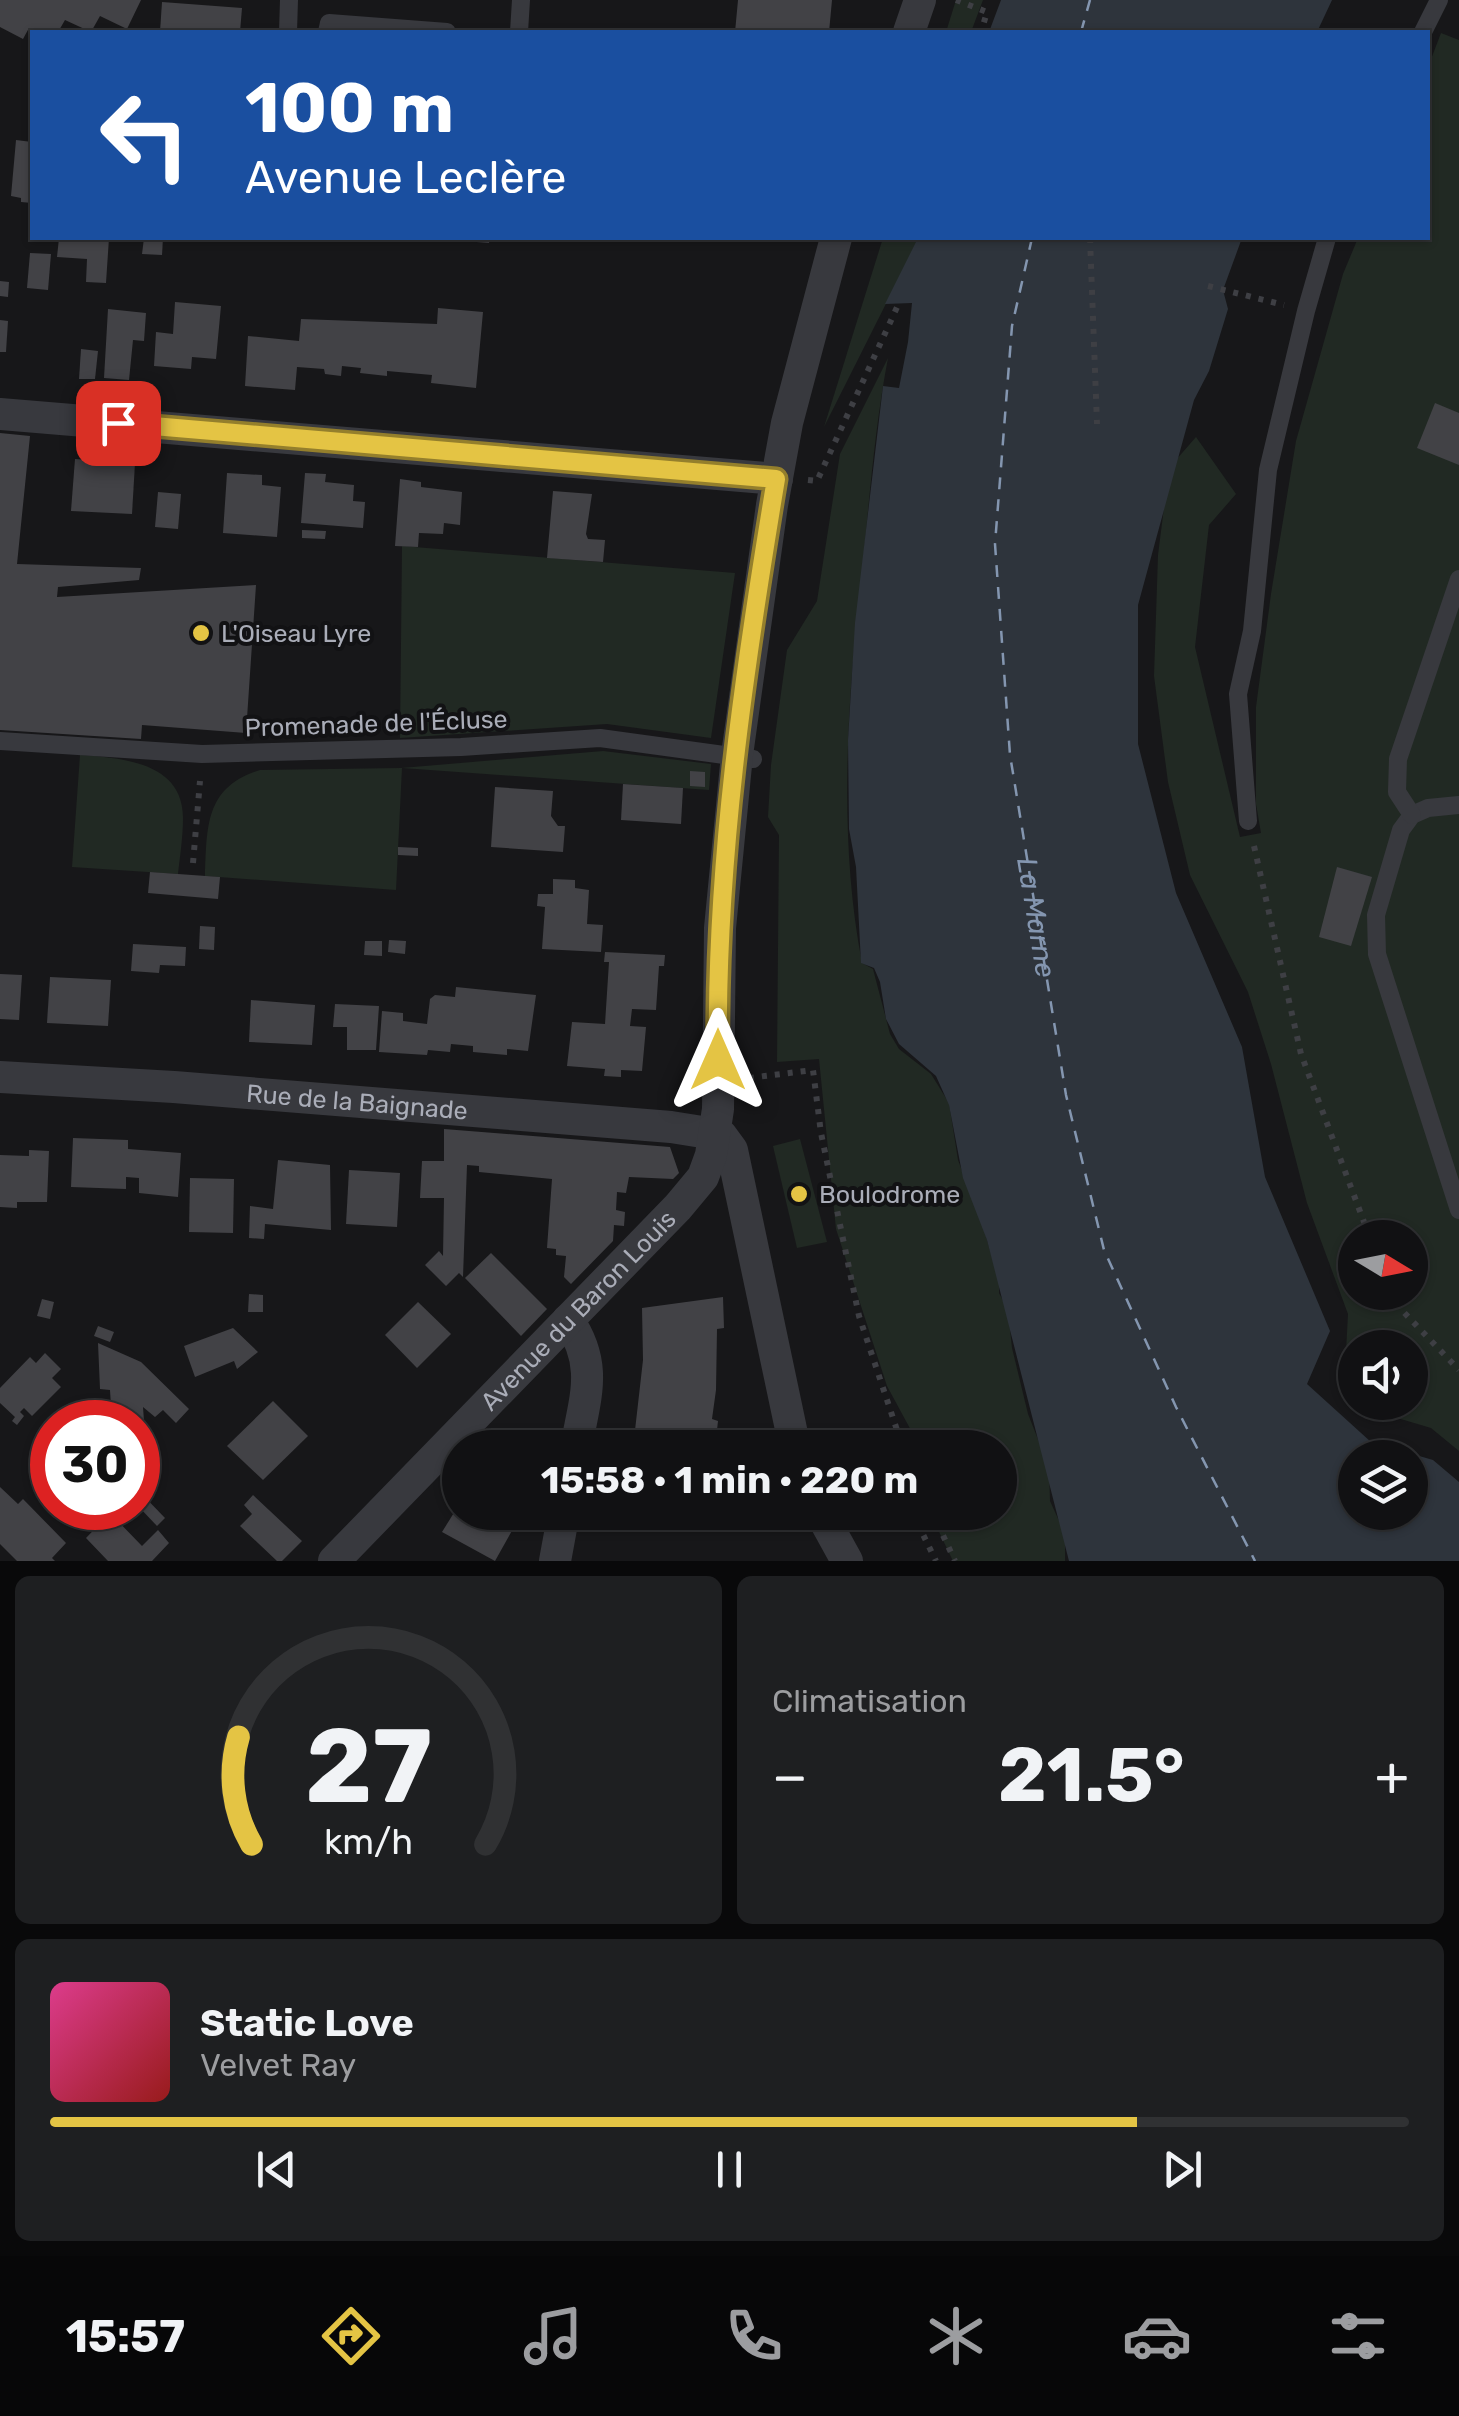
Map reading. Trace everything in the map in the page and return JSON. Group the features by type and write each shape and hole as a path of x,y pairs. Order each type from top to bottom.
{"street":[{"path":"910,30 920,0"},
{"name":"Avenue du Baron Louis","path":"334,1561 689,1196 707,1168 718,1108 720,928 745,757 776,479 835,240"},
{"path":"0,414 776,479"},
{"name":"Rue de la Baignade","path":"0,1077 213,1090 714,1132"},
{"path":"714,1132 732,1150 791,1430"},
{"path":"689,1196 708,1193 725,1197 746,1216"},
{"path":"568,1320 584,1344 588,1372 579,1430"},
{"path":"555,1561 561,1530"},
{"path":"830,1530 846,1561"}],"lane":[{"path":"288,30 290,0"},
{"path":"519,30 521,0"},
{"path":"1424,30 1439,0"},
{"path":"328,28 388,30"},
{"path":"1248,821 1238,694 1252,631 1268,470 1326,240"},
{"path":"1412,814 1396,792 1398,759 1459,580"},
{"name":"Promenade de l'Écluse","path":"0,741 202,754 462,747 600,738 745,757"},
{"path":"1459,806 1428,808 1412,814 1401,830 1376,915 1378,954 1459,1210"}],"path":[{"path":"956,0 988,12 982,30"},
{"path":"1090,240 1097,424"},
{"path":"1208,286 1264,300"},
{"path":"776,479 817,480 899,303"},
{"path":"193,863 202,754"},
{"path":"1248,821 1301,1054 1363,1220"},
{"path":"775,1074 813,1070 821,1134 859,1316 897,1430"},
{"path":"1402,1310 1459,1370"},
{"path":"921,1530 936,1561"},
{"path":"940,1530 955,1561"}],"shaded area":[{"path":"956,0 983,0 972,30 947,30"},
{"path":"1441,33 1459,40 1459,1451 1431,1428 1404,1420 1428,1420 1428,1330 1347,1330 1347,1310 1428,1310 1428,1220 1338,1220 1338,1287 1307,1203 1248,992 1190,875 1168,782 1154,676 1158,555 1169,468 1196,437 1236,494 1209,525 1195,647 1240,837 1261,833 1256,804 1256,707 1296,441 1343,274 1357,240 1430,240 1430,62"},
{"path":"882,240 918,240 824,427"},
{"path":"888,358 873,460 850,712 847,813 854,914 862,963 873,969 890,1034 899,1049 931,1074 949,1103 958,1160 984,1229 999,1293 1008,1310 1012,1348 1028,1414 1049,1467 1050,1501 1065,1534 1065,1561 953,1561 938,1530 1017,1530 1017,1430 911,1430 887,1386 836,1229 819,1059 777,1062 779,835 768,817 771,765 787,650 817,601 840,454"},
{"path":"402,546 735,573 711,738 607,724 400,738"},
{"path":"603,751 711,764 709,790 402,768 396,890 205,876 209,825 219,798 242,777 260,770 401,768"},
{"path":"80,755 131,761 161,774 173,785 183,818 178,874 72,867"},
{"name":"Boulodrome","path":"800,1139 827,1242 797,1248 773,1146"}],"water":[{"path":"1001,0 1332,0 1318,30 990,30"},
{"name":"La Marne","path":"917,240 1241,240 1223,290 1228,309 1209,371 1194,400 1138,605 1138,744 1176,893 1242,1047 1265,1177 1330,1331 1307,1384 1338,1412 1338,1420 1347,1420 1369,1440 1338,1440 1338,1530 1428,1530 1428,1459 1459,1482 1459,1561 1069,1561 987,1240 963,1178 949,1105 936,1076 899,1044 886,1019 874,968 861,963 856,867 849,829 848,740 855,623 883,386 899,388 912,303 885,304"}],"building":[{"path":"0,0 141,0 127,29 100,16 92,30 65,20 59,30 29,28 23,39 0,27"},
{"path":"738,0 832,0 829,30 735,30"},
{"path":"162,2 242,8 240,30 160,30"},
{"path":"16,140 30,142 30,203 11,196"},
{"path":"59,240 109,240 106,283 86,282 87,259 57,257"},
{"path":"144,240 163,240 162,255 142,254"},
{"path":"30,253 51,254 48,290 27,288"},
{"path":"0,281 9,282 8,297 0,296"},
{"path":"175,302 221,306 216,359 192,357 191,369 154,366 156,332 173,334"},
{"path":"438,308 483,312 476,388 431,383 432,375 387,371 387,376 342,366 341,376 325,374 324,369 297,367 295,390 245,386 248,336 299,341 301,319 437,324"},
{"path":"108,309 146,313 144,341 133,340 129,380 104,378"},
{"path":"0,320 8,321 6,352 0,352"},
{"path":"81,349 98,351 95,379 79,379"},
{"path":"1435,403 1459,413 1459,465 1417,448"},
{"path":"0,433 30,436 17,564 141,568 139,580 58,587 57,597 256,585 246,733 142,725 141,739 0,730"},
{"path":"75,459 135,463 132,514 71,511"},
{"path":"227,473 262,475 262,485 281,487 277,537 223,533"},
{"path":"305,473 326,474 325,482 354,485 353,501 365,502 363,528 301,523"},
{"path":"400,479 421,482 421,487 462,492 460,525 444,523 443,534 419,533 418,547 395,546"},
{"path":"553,491 592,494 586,534 588,539 605,540 603,562 547,558"},
{"path":"158,492 181,494 178,529 155,527"},
{"path":"302,530 326,531 325,539 302,538"},
{"path":"690,771 705,772 705,787 690,786"},
{"path":"623,784 683,788 681,824 621,820"},
{"path":"495,787 553,791 551,816 558,826 565,826 563,852 491,847"},
{"path":"398,847 418,848 418,856 398,855"},
{"path":"1337,867 1372,877 1351,946 1319,937"},
{"path":"150,872 220,877 218,899 148,893"},
{"path":"553,879 575,880 575,888 589,890 587,924 603,925 601,952 542,949 545,907 537,906 538,894 553,894"},
{"path":"200,926 215,927 214,950 199,949"},
{"path":"389,940 406,941 405,954 388,952"},
{"path":"365,941 382,941 382,956 364,955"},
{"path":"133,944 186,947 185,966 160,965 159,973 131,971"},
{"path":"605,952 665,955 664,966 659,966 656,1010 632,1009 630,1026 646,1027 642,1071 621,1070 621,1077 604,1076 605,1069 567,1066 572,1022 605,1024 609,962 604,962"},
{"path":"0,974 22,975 19,1020 0,1019"},
{"path":"50,977 111,980 108,1026 47,1023"},
{"path":"456,987 536,995 528,1051 507,1049 507,1055 473,1052 473,1046 451,1044 450,1052 428,1050 427,1055 379,1052 382,1011 403,1013 403,1021 427,1024 430,999 435,995 455,997"},
{"path":"251,1000 315,1005 312,1045 249,1042"},
{"path":"335,1004 379,1006 376,1050 347,1050 347,1027 333,1027"},
{"path":"444,1129 670,1147 679,1173 673,1179 629,1177 626,1193 617,1192 616,1210 625,1212 624,1226 614,1225 613,1241 571,1284 564,1277 566,1256 547,1248 552,1179 479,1172 479,1166 467,1165 463,1277 459,1273 446,1286 425,1265 439,1251 443,1256 444,1198 420,1198 422,1161 444,1161"},
{"path":"73,1138 128,1140 128,1149 181,1153 178,1197 139,1193 139,1178 126,1177 126,1189 71,1187"},
{"path":"29,1150 49,1151 47,1202 17,1202 17,1208 0,1207 0,1155 29,1156"},
{"path":"278,1160 330,1165 331,1230 265,1224 264,1239 249,1238 250,1206 273,1209"},
{"path":"349,1170 400,1173 397,1227 346,1224"},
{"path":"190,1178 234,1179 233,1233 189,1232"},
{"path":"491,1253 547,1309 521,1336 465,1278"},
{"path":"249,1294 263,1295 263,1312 248,1312"},
{"path":"723,1297 724,1328 717,1329 712,1419 718,1421 717,1430 635,1430 643,1360 642,1308"},
{"path":"42,1299 54,1302 50,1319 37,1316"},
{"path":"418,1302 451,1334 417,1368 385,1335"},
{"path":"98,1326 114,1332 110,1342 94,1336"},
{"path":"233,1328 258,1352 237,1369 234,1361 195,1377 184,1346"},
{"path":"98,1343 141,1362 189,1409 176,1423 163,1410 160,1413 160,1400 111,1400 110,1390 100,1389"},
{"path":"45,1353 61,1369 52,1378 61,1387 48,1400 30,1400 30,1414 24,1408 20,1412 24,1416 17,1425 12,1421 15,1417 0,1403 0,1388 30,1357 36,1363"},
{"path":"273,1401 308,1436 263,1480 227,1446"},
{"path":"0,1487 18,1504 23,1499 30,1506 30,1530 53,1530 66,1543 52,1558 55,1561 17,1561 0,1544"},
{"path":"253,1495 302,1541 282,1561 277,1561 240,1526 252,1514 244,1505"},
{"path":"94,1530 126,1530 142,1546 158,1530 169,1543 152,1561 108,1561 86,1538"},
{"path":"443,1530 512,1530 495,1561"}],"ferry route":[{"path":"1082,30 1090,0"},
{"path":"1032,240 1012,326 995,544 1010,755 1066,1095 1104,1250 1176,1407 1255,1561"}],"place":[{"name":"L'Oiseau Lyre","path":"201,633"},
{"name":"Boulodrome","path":"799,1194"}],"route":[{"path":"118,423 776,479 726,856 720,928 718,1060"}]}
